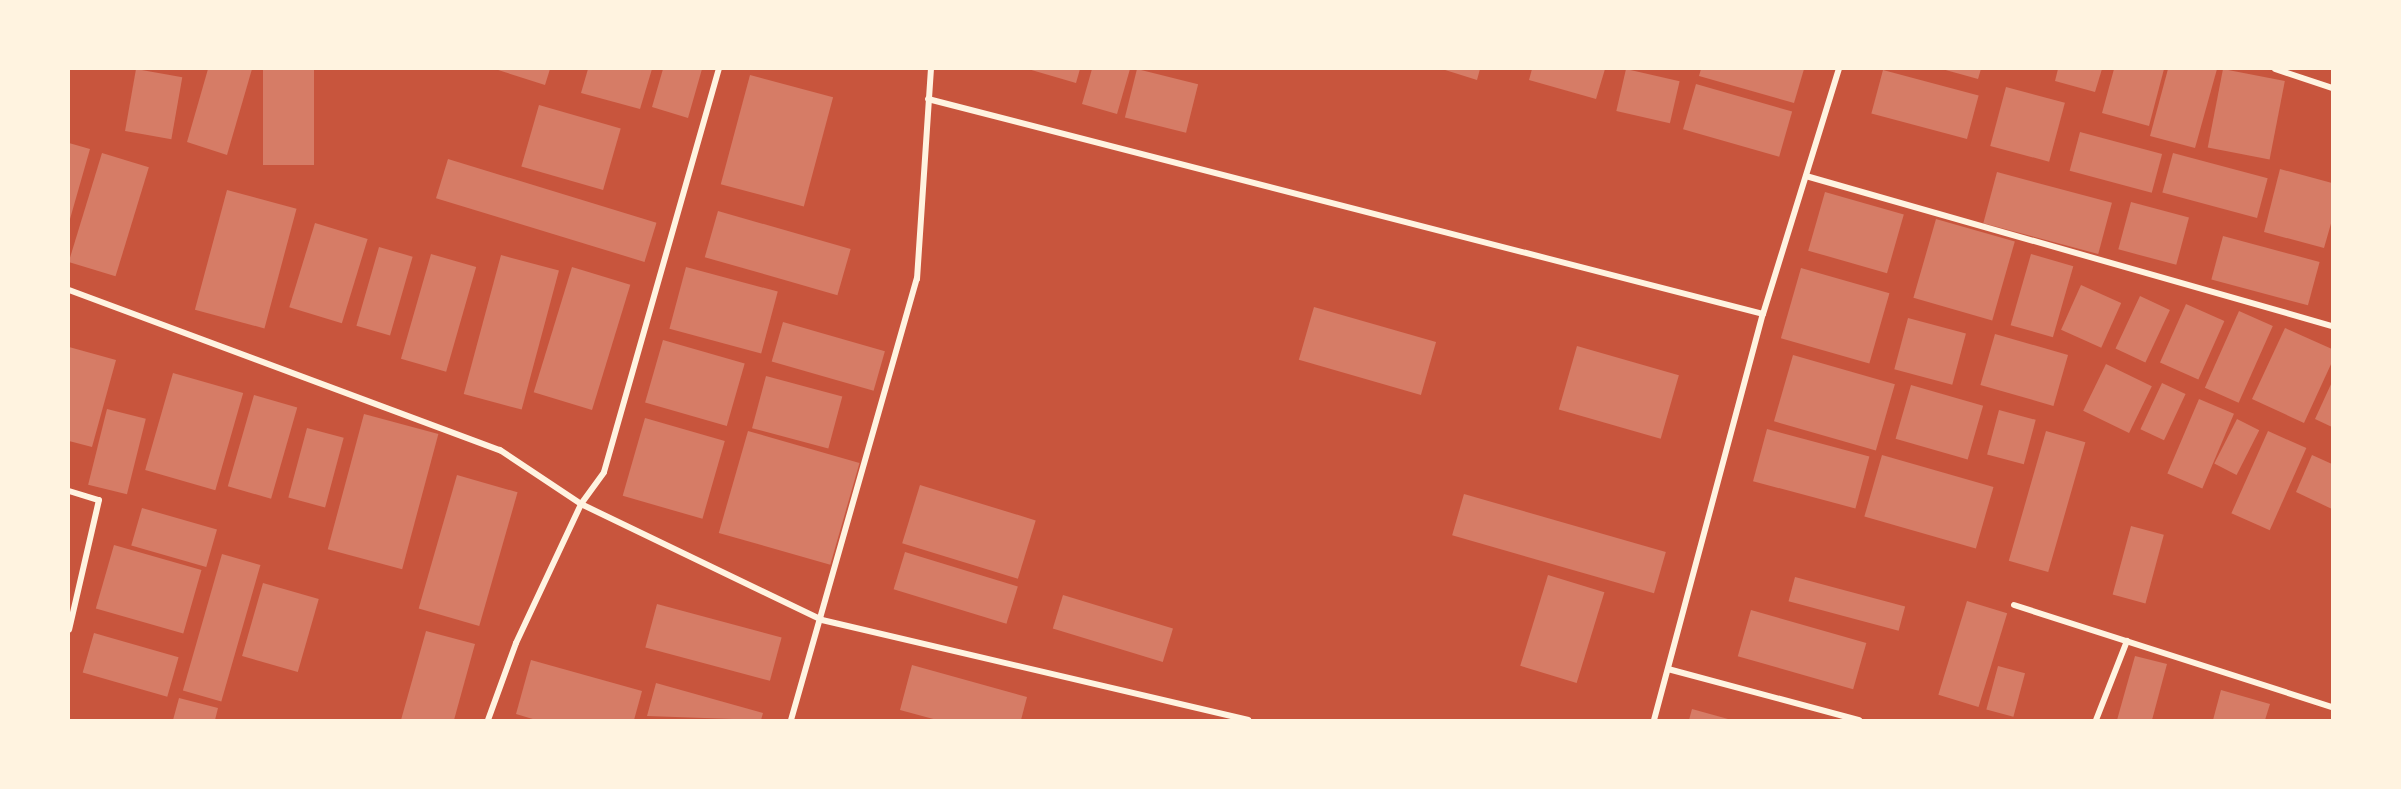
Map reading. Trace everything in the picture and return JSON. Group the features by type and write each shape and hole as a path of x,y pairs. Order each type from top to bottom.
{"street":[{"path":"488,720 516,643 581,504 604,472 719,69"},
{"path":"791,720 822,620 917,279 931,69"},
{"path":"1654,720 1763,314 1839,69"},
{"path":"2275,69 2332,88"},
{"path":"928,99 1763,314"},
{"path":"1806,176 2332,326"},
{"path":"69,290 500,450 581,504 822,620 1248,720"},
{"path":"69,491 99,500 69,630"},
{"path":"2014,606 2332,707"},
{"path":"2096,720 2127,641"},
{"path":"1668,669 1858,720"}],"building":[{"path":"136,69 182,77 171,139 125,131"},
{"path":"208,69 252,69 227,155 187,142"},
{"path":"263,69 314,69 314,165 263,165"},
{"path":"495,69 550,69 545,85"},
{"path":"588,69 652,69 640,109 581,93"},
{"path":"663,69 702,69 688,118 652,107"},
{"path":"1028,69 1080,69 1076,83"},
{"path":"1092,69 1130,69 1117,114 1082,104"},
{"path":"1137,69 1198,84 1186,133 1125,118"},
{"path":"1442,69 1480,69 1477,80"},
{"path":"1532,69 1605,69 1596,99 1529,80"},
{"path":"1626,69 1680,81 1670,123 1616,111"},
{"path":"1701,69 1804,69 1794,103 1699,76"},
{"path":"1942,69 1981,69 1978,79"},
{"path":"2058,69 2102,69 2095,92 2055,81"},
{"path":"2114,69 2164,69 2149,126 2102,113"},
{"path":"2168,69 2217,69 2195,148 2150,136"},
{"path":"2223,69 2285,81 2270,160 2208,148"},
{"path":"1883,70 1979,96 1967,139 1871,113"},
{"path":"750,75 833,97 804,206 721,184"},
{"path":"1696,84 1792,112 1779,157 1683,129"},
{"path":"2006,87 2065,103 2049,162 1990,146"},
{"path":"539,105 621,128 603,190 521,167"},
{"path":"2080,132 2162,154 2152,193 2070,171"},
{"path":"69,143 90,149 70,219 69,219"},
{"path":"102,153 149,167 116,276 69,262"},
{"path":"2173,153 2268,178 2257,218 2162,193"},
{"path":"448,159 656,223 644,262 436,198"},
{"path":"2280,169 2332,183 2332,220 2324,248 2264,232"},
{"path":"1997,172 2112,203 2098,254 1983,223"},
{"path":"227,190 297,209 264,328 195,310"},
{"path":"1825,192 1904,215 1887,273 1808,251"},
{"path":"2131,202 2189,218 2176,265 2118,249"},
{"path":"718,211 851,249 837,295 705,257"},
{"path":"1936,219 2015,242 1992,320 1913,298"},
{"path":"315,223 368,239 342,323 289,307"},
{"path":"2223,236 2320,262 2308,305 2211,279"},
{"path":"379,247 413,257 390,335 356,326"},
{"path":"431,254 476,267 446,372 401,359"},
{"path":"2031,254 2073,266 2053,337 2011,325"},
{"path":"501,255 559,271 522,410 464,394"},
{"path":"572,267 630,285 592,410 534,392"},
{"path":"686,267 778,292 761,353 669,329"},
{"path":"1801,268 1889,293 1869,364 1781,338"},
{"path":"2081,285 2121,303 2101,348 2061,330"},
{"path":"2140,296 2170,310 2145,363 2115,349"},
{"path":"2186,304 2224,321 2198,380 2160,362"},
{"path":"1314,307 1436,342 1421,395 1299,360"},
{"path":"2239,311 2273,326 2239,403 2205,388"},
{"path":"1908,318 1966,334 1952,385 1894,369"},
{"path":"783,322 885,351 874,391 772,361"},
{"path":"2285,328 2332,349 2332,362 2304,423 2252,399"},
{"path":"1995,334 2068,355 2053,406 1980,385"},
{"path":"663,340 745,363 727,426 645,402"},
{"path":"1577,346 1679,375 1661,439 1559,409"},
{"path":"69,347 116,360 92,447 69,441"},
{"path":"1793,355 1895,384 1876,451 1774,421"},
{"path":"2106,364 2152,386 2129,433 2083,411"},
{"path":"173,373 243,393 215,490 145,470"},
{"path":"766,376 842,396 828,449 752,428"},
{"path":"2332,382 2332,427 2315,419"},
{"path":"2162,383 2186,394 2164,440 2140,429"},
{"path":"1911,385 1983,406 1968,460 1896,439"},
{"path":"254,395 297,407 271,499 228,486"},
{"path":"2199,399 2234,414 2202,488 2167,474"},
{"path":"107,409 146,419 127,494 88,485"},
{"path":"1999,410 2036,420 2024,464 1987,454"},
{"path":"364,414 438,434 402,569 328,549"},
{"path":"645,418 725,441 702,519 623,496"},
{"path":"2237,419 2259,430 2237,475 2214,464"},
{"path":"307,428 344,438 325,507 288,498"},
{"path":"1767,429 1869,456 1855,509 1753,481"},
{"path":"748,431 860,463 830,565 719,533"},
{"path":"2046,431 2085,442 2048,572 2009,561"},
{"path":"2268,431 2306,448 2270,530 2231,513"},
{"path":"1882,455 1994,487 1976,548 1864,517"},
{"path":"2312,455 2332,464 2332,509 2296,492"},
{"path":"457,475 518,492 479,626 419,609"},
{"path":"920,485 1036,520 1018,579 902,543"},
{"path":"1464,494 1666,552 1654,593 1452,535"},
{"path":"142,508 217,529 206,567 131,545"},
{"path":"2131,526 2164,535 2145,603 2113,595"},
{"path":"114,545 201,570 183,634 96,608"},
{"path":"905,552 1018,586 1006,624 894,589"},
{"path":"222,554 260,565 221,702 183,690"},
{"path":"1548,575 1604,592 1577,683 1520,666"},
{"path":"1795,577 1905,607 1899,631 1789,601"},
{"path":"263,583 319,599 298,672 242,656"},
{"path":"1063,595 1173,629 1163,662 1053,628"},
{"path":"1967,601 2007,613 1979,707 1938,695"},
{"path":"657,604 782,637 770,681 645,647"},
{"path":"1751,610 1866,643 1853,689 1738,656"},
{"path":"426,631 475,644 454,720 401,720"},
{"path":"94,633 179,657 167,697 83,672"},
{"path":"2135,656 2167,664 2152,720 2117,720"},
{"path":"531,660 642,691 634,720 536,720 516,714"},
{"path":"912,665 1027,697 1021,720 937,720 900,710"},
{"path":"1998,666 2025,673 2013,717 1986,709"},
{"path":"656,683 763,713 761,720 647,716"},
{"path":"2221,690 2270,704 2265,720 2213,720"},
{"path":"179,698 218,708 215,720 173,720"},
{"path":"1692,709 1728,719 1728,720 1689,720"}]}
